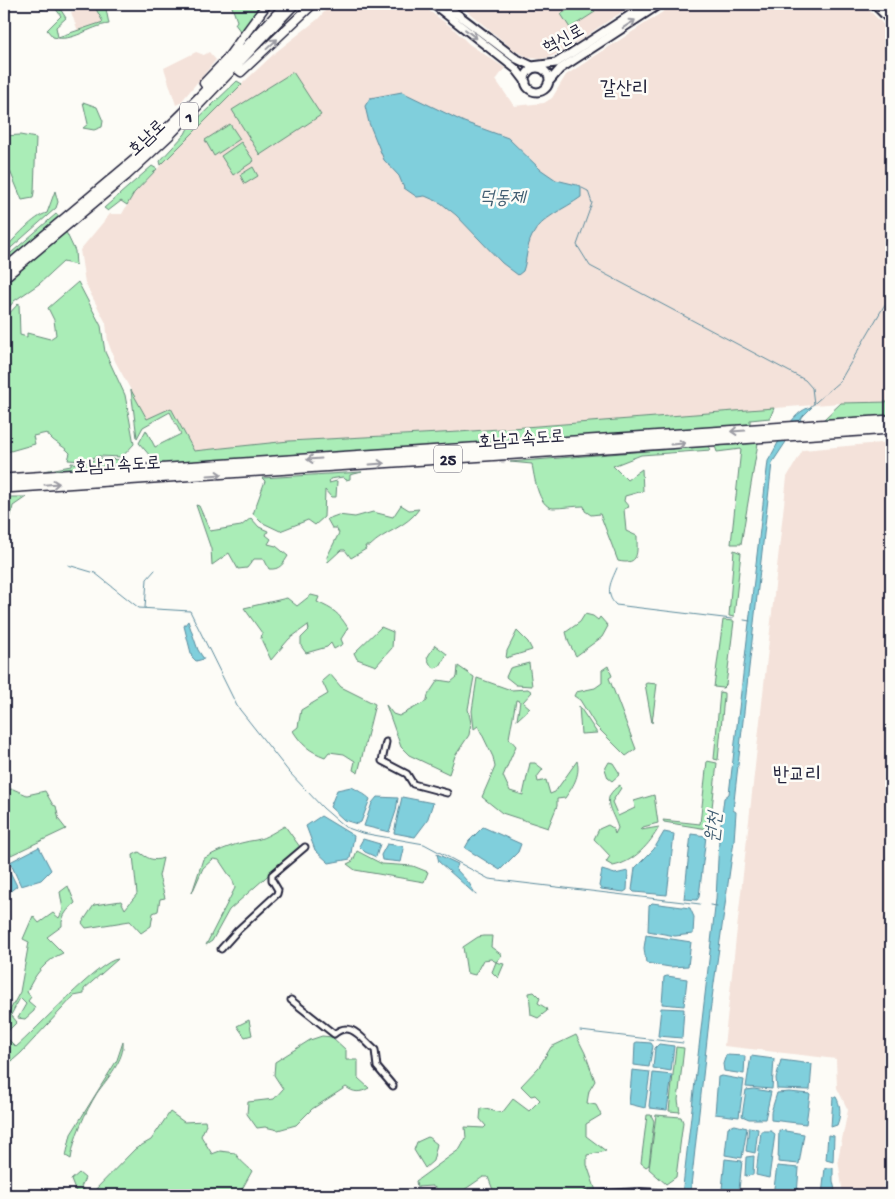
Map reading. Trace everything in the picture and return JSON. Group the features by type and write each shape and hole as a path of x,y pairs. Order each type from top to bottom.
{"highway":[{"path":"208,87 204,83 226,60 267,4"},
{"name":"호남로","path":"72,217 142,153 208,87 286,4"},
{"name":"호남로","path":"4,278 72,217 170,135 295,4"},
{"path":"236,68 241,72 313,4"},
{"name":"호남로","path":"4,269 57,230"},
{"name":"호남고속도로","path":"4,480 891,420"},
{"name":"호남고속도로","path":"4,488 891,428"}],"main road":[{"path":"433,4 514,67 526,82"},
{"name":"혁신로","path":"444,4 515,58 548,75 548,84"},
{"name":"혁신로","path":"647,4 556,63 536,68 527,74 526,82 530,90 538,92 544,89 560,69 660,4"},
{"path":"874,4 891,21"}],"street":[{"path":"386,742 382,761 407,774 413,784 447,793"},
{"path":"221,949 238,930 277,894 278,890 272,880 272,875 305,847"},
{"path":"291,1000 334,1034 342,1028 350,1028 375,1050 377,1067 393,1086"},
{"path":"587,1195 640,1192 692,1195"}],"shaded area":[{"path":"85,4 97,4 96,9 103,22 78,31 71,12 86,7"},
{"path":"331,4 420,4 454,29 469,44 505,68 496,80 514,106 544,103 552,98 566,75 675,4 863,4 891,32 891,402 841,403 459,432 289,441 194,451 171,408 147,420 115,361 108,342 106,323 85,283 80,250 110,214 122,214 134,193 213,111 276,52 318,19"},
{"path":"458,4 634,4 563,51 541,59 529,58 514,50"},
{"path":"196,52 204,55 209,52 216,60 180,103 176,105 164,68"},
{"path":"891,442 891,1195 843,1195 838,1159 848,1110 837,1088 836,1059 724,1046 787,477 803,450"}],"green space":[{"path":"40,4 57,4 66,18 56,27 58,37 103,22 96,9 97,4 105,4 109,24 67,38 53,37 47,30 61,16 53,5 42,10"},
{"path":"231,4 258,4 256,10 258,14 243,35 235,24 237,21"},
{"path":"577,4 589,4 595,12 570,28 561,14"},
{"path":"293,72 321,115 260,155 232,110"},
{"path":"237,81 242,84 161,165 160,161 185,134 188,128"},
{"path":"83,102 97,107 103,121 102,127 94,130 83,128 88,124"},
{"path":"230,124 240,139 214,156 205,140"},
{"path":"20,135 36,138 33,198 22,200 10,171 4,166 4,136"},
{"path":"241,142 254,161 233,175 221,156"},
{"path":"152,166 157,169 134,193 127,205 121,201 108,211 104,208"},
{"path":"253,167 258,176 245,184 240,175"},
{"path":"55,191 58,202 56,208 4,254 4,250 24,228 36,218 47,213"},
{"path":"56,214 59,216 55,222 4,264 4,259"},
{"path":"66,232 75,251 76,265 63,262 39,284 14,301 4,314 4,284"},
{"path":"78,282 101,326 105,352 125,395 134,444 122,457 98,456 84,461 68,460 70,453 47,433 33,436 35,444 7,452 4,466 4,319 19,303 20,335 27,337 27,333 50,339 56,335 54,320 48,308"},
{"path":"131,390 147,419 171,408 194,451 289,441 459,432 774,408 770,418 750,420 750,425 157,464 139,443 146,430 155,447 181,434 170,412 143,427 137,438"},
{"path":"891,402 891,415 823,420 841,403"},
{"path":"758,443 741,544 731,544 741,449 717,452 715,446"},
{"path":"709,446 711,450 641,455 613,466 627,480 642,469 643,491 625,496 624,501 629,507 624,509 626,531 637,536 636,556 634,560 625,562 618,561 600,514 591,515 585,511 584,506 553,508 548,506 540,497 532,464 510,462"},
{"path":"98,458 121,460 121,467 44,471 71,466 71,463 84,464"},
{"path":"362,472 350,475 350,479 346,480 343,477 330,479 329,483 337,481 336,497 331,497 325,490 324,517 315,525 308,520 280,531 261,522 253,514 265,481 262,478"},
{"path":"4,497 26,497 13,506 10,520 4,520"},
{"path":"196,505 199,506 210,531 241,526 251,518 259,527 268,531 266,535 271,539 268,544 276,546 288,556 281,566 276,569 269,569 264,559 254,559 247,568 238,569 229,553 212,565 211,549"},
{"path":"401,505 409,510 419,509 402,525 382,536 370,546 365,546 366,549 351,558 345,550 341,550 328,562 327,557 339,533 336,528 332,528 327,519 338,515 355,517 373,512 393,517"},
{"path":"734,550 741,553 734,617 729,616"},
{"path":"311,595 319,597 317,602 335,612 348,628 341,639 343,644 334,649 331,643 327,647 306,653 301,646 301,638 309,630 308,625 289,639 271,660 261,639 262,633 244,608 287,598 297,606"},
{"path":"585,614 593,616 598,620 600,617 608,626 602,637 576,656 566,632 580,622"},
{"path":"723,620 734,621 726,685 723,688 714,687"},
{"path":"381,627 393,632 392,648 376,666 357,659 354,653"},
{"path":"517,631 528,642 532,650 506,658 507,651"},
{"path":"435,645 447,654 440,666 435,668 431,666 427,658"},
{"path":"529,663 532,686 516,685 506,677 510,668"},
{"path":"458,666 474,677 468,709 471,723 469,735 455,756 449,774 409,755 401,747 386,705 393,714 399,716 427,701 428,695 438,680 451,682 457,677"},
{"path":"608,666 612,676 609,678 636,749 626,756 596,726 580,700 574,696 576,692 595,688 602,683 602,670"},
{"path":"330,674 341,687 375,704 358,773 353,770 355,761 344,754 329,752 325,757 310,750 293,731 298,727 301,710 328,694 322,681"},
{"path":"477,678 511,690 528,689 532,692 523,702 530,708 517,720 520,701 516,700 509,738 516,746 503,776 510,791 523,795 530,763 535,763 543,769 537,777 538,782 546,780 550,794 555,792 577,761 578,771 575,781 565,798 557,799 557,806 548,828 502,813 482,797 495,767 493,757 478,726 474,729 472,711"},
{"path":"645,684 657,684 652,723"},
{"path":"720,692 724,693 724,697 718,760 714,759"},
{"path":"579,706 597,733 581,734"},
{"path":"707,761 717,763 710,826 707,829 664,822 663,820 700,824"},
{"path":"609,762 613,763 620,774 612,781 608,778 605,769"},
{"path":"620,785 621,788 612,802 618,816 635,808 634,801 654,795 658,823 643,827 641,830 659,827 651,840 640,851 628,861 613,866 606,862 610,856 594,839 599,829 608,825 613,828 615,834 618,828 610,810 609,800 610,795"},
{"path":"13,789 27,795 45,791 53,805 56,806 59,820 66,829 11,855 4,843 4,790"},
{"path":"285,826 300,847 229,910 212,941 206,945 235,888 233,881 219,860 213,859 203,868 192,893 203,859 229,847 264,838"},
{"path":"357,851 382,864 413,866 428,872 424,882 355,870 347,864 353,861"},
{"path":"139,852 150,859 163,858 159,876 165,898 160,899 158,911 153,913 151,926 141,933 130,921 86,928 82,923 94,905 121,901 125,909 137,894 133,855"},
{"path":"68,886 75,903 64,916 62,926 47,937 63,953 46,964 37,974 27,992 31,997 28,1001 35,1007 34,1011 25,1019 18,1018 26,1004 20,998 11,1015 17,1022 4,1035 4,1021 20,992 29,942 23,939 33,916 39,923 53,913 59,918 63,910 60,892"},
{"path":"492,936 491,947 502,955 496,962 491,959 483,960 475,975 467,973 463,947 478,937"},
{"path":"118,959 84,989 84,994 74,996 21,1053 4,1068 4,1035 16,1047 83,983 109,962"},
{"path":"496,962 504,964 498,978 492,972"},
{"path":"534,992 540,998 538,1003 546,1008 547,1011 538,1018 531,1015 529,993"},
{"path":"249,1020 252,1035 245,1037 237,1026"},
{"path":"576,1035 595,1081 589,1091 587,1103 596,1105 601,1115 586,1124 586,1136 606,1151 587,1155 587,1165 596,1191 568,1195 495,1195 488,1177 483,1177 464,1190 464,1193 443,1193 432,1186 417,1187 416,1181 460,1149 466,1138 465,1127 484,1128 486,1126 480,1119 481,1108 502,1113 513,1099 529,1111 540,1100 535,1095 531,1096 521,1086 539,1067 551,1047"},
{"path":"322,1036 332,1037 346,1050 346,1060 358,1060 358,1078 369,1088 357,1092 346,1087 312,1109 296,1125 278,1130 265,1127 257,1128 247,1114 248,1102 274,1099 283,1089 274,1075 275,1062 310,1040"},
{"path":"123,1042 118,1062 97,1093 84,1117 77,1133 71,1159 66,1156 71,1134 117,1060"},
{"path":"676,1047 684,1048 678,1100 680,1112 669,1111"},
{"path":"170,1112 184,1122 205,1121 206,1125 201,1136 212,1154 220,1151 235,1153 252,1171 241,1191 236,1195 90,1195 135,1149 151,1140"},
{"path":"647,1115 651,1115 654,1121 649,1165 646,1167 641,1163"},
{"path":"656,1115 681,1117 683,1122 676,1177 666,1184 649,1169"},
{"path":"428,1137 437,1144 433,1161 425,1168 414,1150 417,1142"},
{"path":"79,1173 85,1178 81,1187 90,1195 77,1195 71,1180"}],"water":[{"name":"덕동제","path":"402,92 464,122 508,138 540,169 556,180 581,186 581,197 547,218 536,229 529,245 523,271 518,275 502,263 456,215 441,203 425,196 417,197 404,188 399,176 384,160 369,123 365,106 370,98"},
{"path":"812,407 803,416 772,463 733,810 736,812 734,841 710,1012 690,1195 682,1195 716,899 719,839 724,798 729,794 768,461 791,421 804,410"},
{"path":"188,621 198,650 204,659 196,661 192,657 184,626"},
{"path":"351,787 370,799 361,822 357,824 344,820 330,807 337,790"},
{"path":"377,797 398,798 389,832 364,826 372,803"},
{"path":"402,797 433,803 427,821 415,837 394,833"},
{"path":"321,816 354,836 350,859 329,863 315,850 306,826"},
{"path":"483,827 521,844 518,852 500,870 465,848 469,841"},
{"path":"664,832 674,834 667,895 634,892 632,890 635,868 654,849"},
{"path":"691,834 706,836 699,897 697,900 684,899"},
{"path":"363,839 380,844 376,857 365,852 359,846"},
{"path":"387,844 402,846 404,849 401,862 382,860 381,855"},
{"path":"39,847 51,870 41,880 21,886 10,862"},
{"path":"437,854 458,864 456,869 469,883 476,895 439,862"},
{"path":"4,865 7,866 17,886 4,896"},
{"path":"602,870 615,874 628,871 627,890 624,892 601,889 599,886"},
{"path":"652,903 690,908 694,917 693,934 675,936 648,931 649,906"},
{"path":"646,935 691,942 688,966 670,967 646,963 644,948"},
{"path":"664,977 687,979 684,1006 662,1004"},
{"path":"661,1008 684,1009 682,1038 658,1036"},
{"path":"635,1043 651,1043 653,1046 649,1067 634,1065"},
{"path":"659,1044 674,1046 671,1071 653,1068 655,1048"},
{"path":"726,1055 745,1056 744,1074 724,1071 723,1064"},
{"path":"751,1056 774,1059 772,1089 746,1087"},
{"path":"781,1060 812,1064 810,1090 777,1089 776,1078"},
{"path":"632,1070 650,1072 645,1108 629,1104"},
{"path":"653,1073 672,1075 667,1110 650,1108 649,1106"},
{"path":"718,1077 744,1080 739,1117 715,1114"},
{"path":"754,1089 771,1092 765,1119 749,1119 742,1116 746,1090"},
{"path":"777,1093 810,1094 806,1124 771,1120 771,1112"},
{"path":"833,1097 836,1097 838,1100 840,1114 837,1125 831,1127"},
{"path":"735,1125 747,1128 742,1158 725,1155 728,1127"},
{"path":"749,1127 758,1129 755,1153 746,1151"},
{"path":"779,1130 804,1134 799,1164 778,1162"},
{"path":"761,1131 771,1131 775,1134 769,1178 756,1175"},
{"path":"828,1135 834,1136 833,1162 826,1160"},
{"path":"754,1156 753,1175 745,1176 746,1157"},
{"path":"725,1159 742,1161 739,1190 722,1189"},
{"path":"777,1166 799,1168 797,1195 773,1195"},
{"path":"825,1168 833,1168 836,1195 822,1195"}],"waterway":[{"path":"582,188 588,191 592,203 577,245 590,266 805,380 812,388 814,404"},
{"path":"809,408 840,381 891,294"},
{"path":"68,565 95,573 139,608 190,611 237,706 289,772 323,808 345,827 362,833 424,844 489,879 700,904"},
{"path":"617,568 609,592 612,601 616,605 732,619"},
{"path":"145,608 147,579 155,570"},
{"path":"744,620 750,621"},
{"path":"710,905 717,906"},
{"path":"580,1031 683,1043"}],"tunnel":[{"path":"502,463 504,439"}],"district":[{"name":"갈산리","path":"624,87"},
{"name":"반교리","path":"797,773"}],"water label":[{"name":"원천","path":"712,827"}]}
